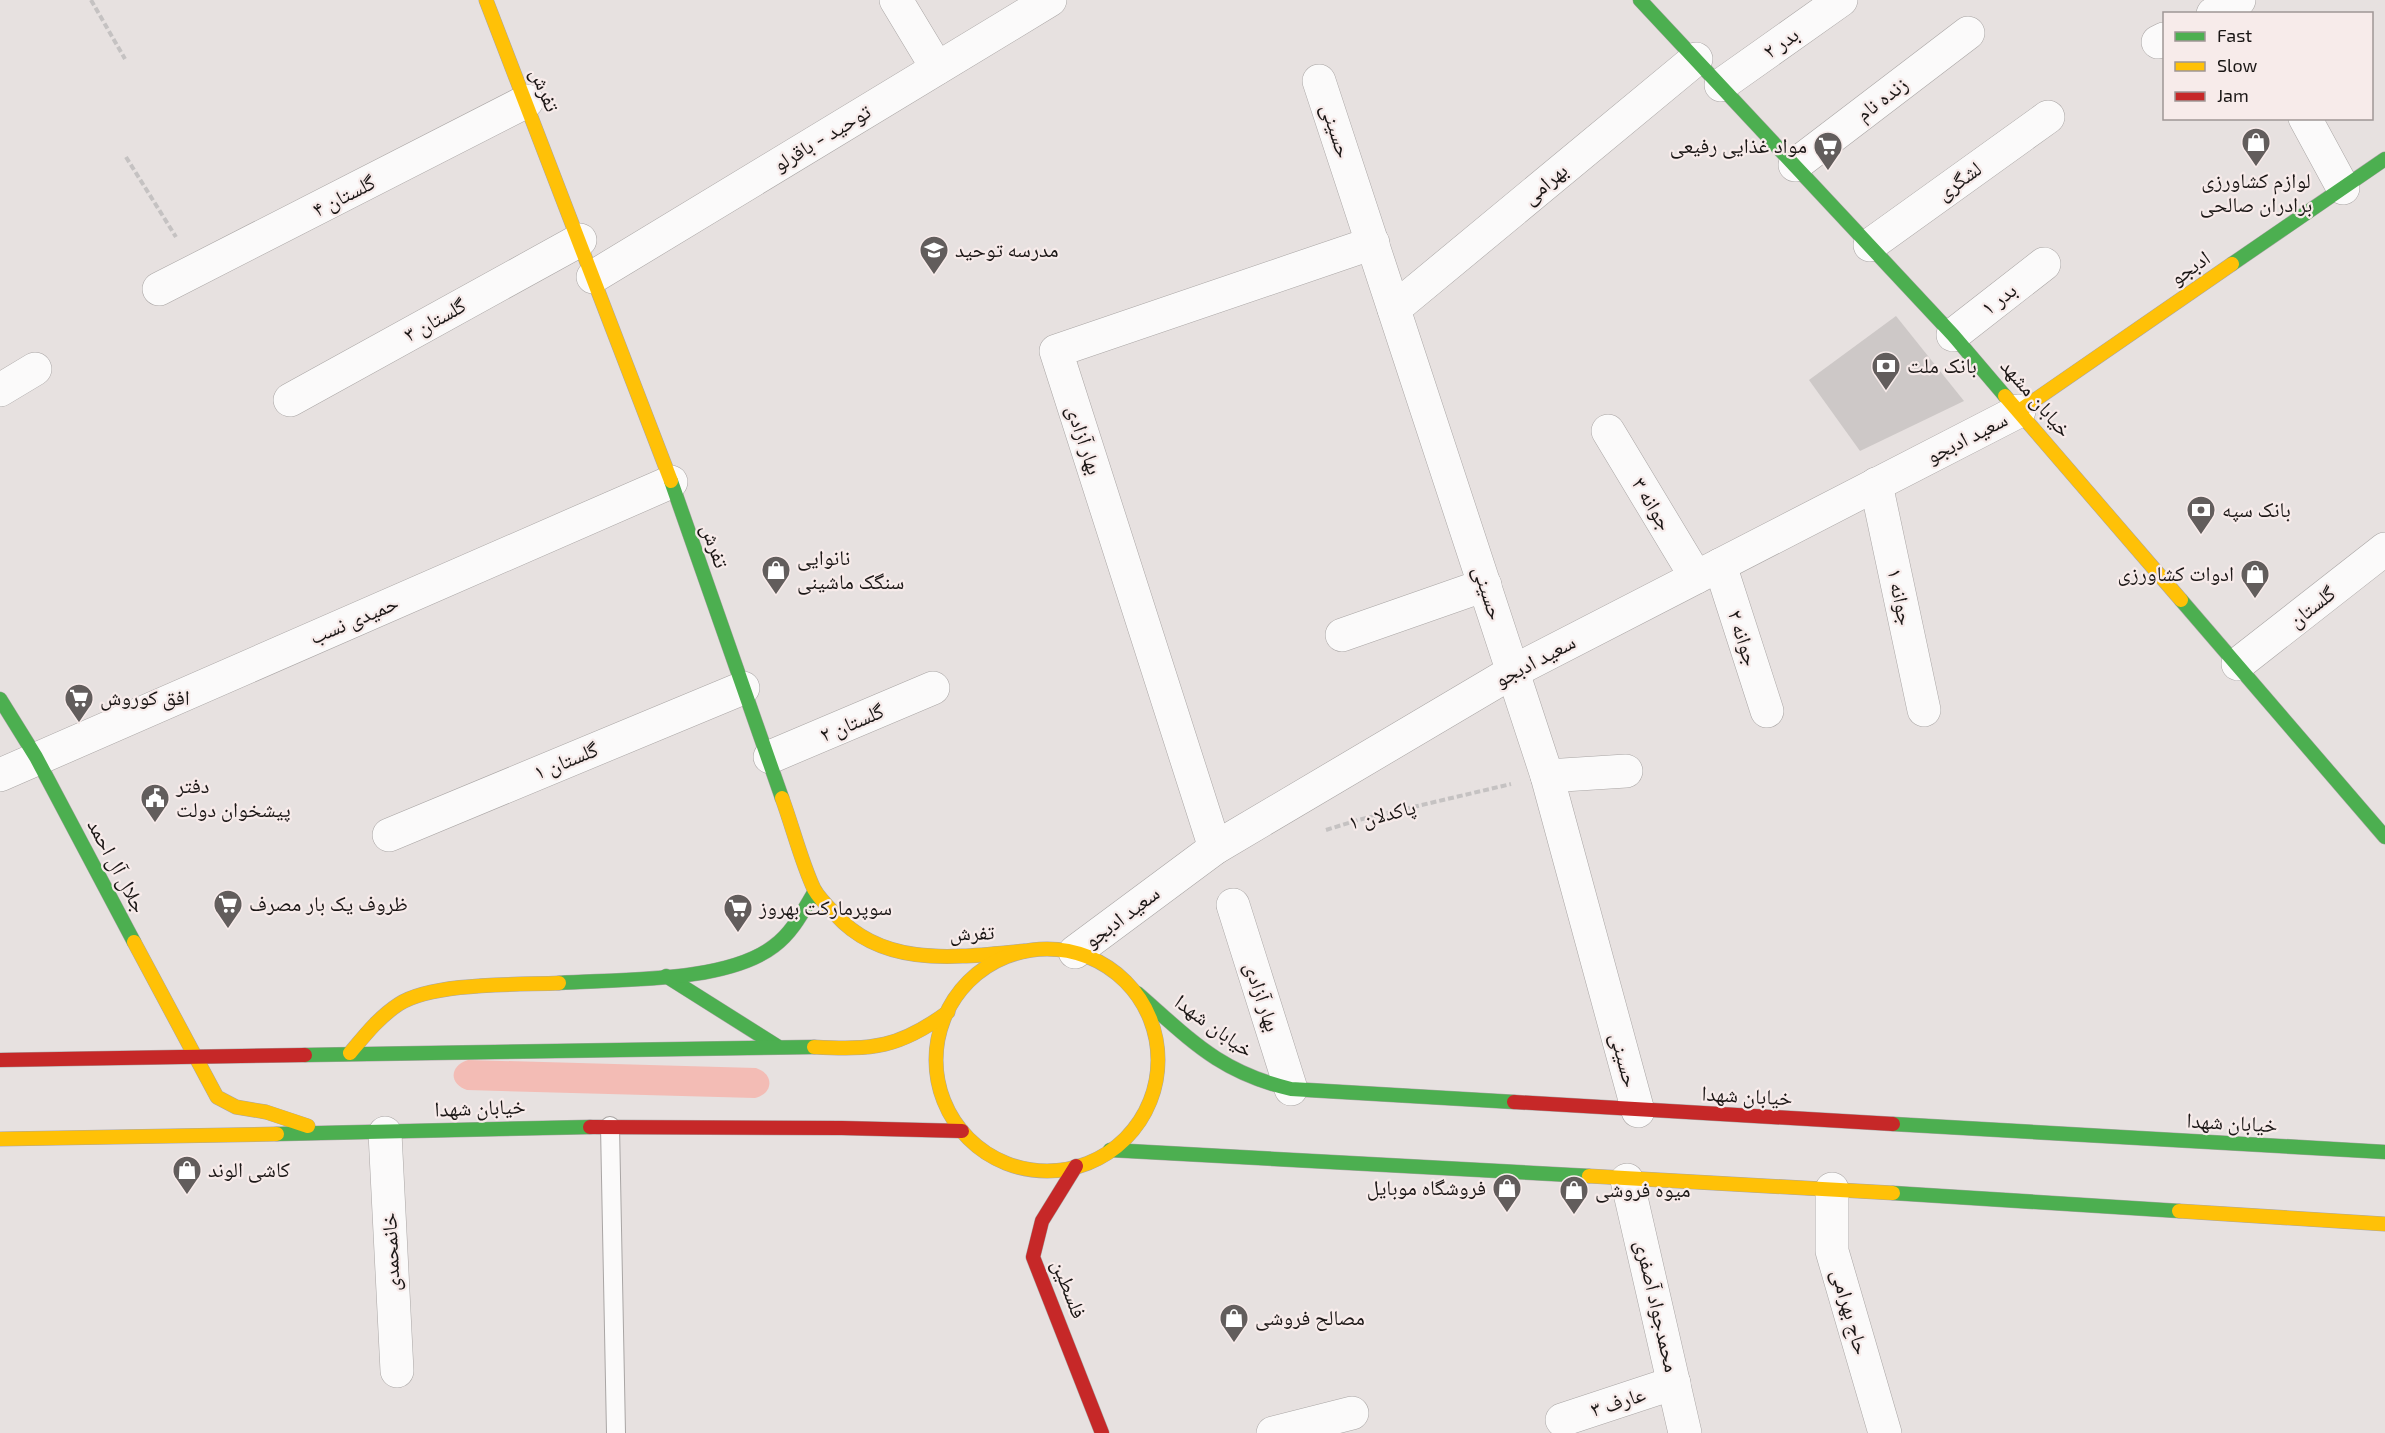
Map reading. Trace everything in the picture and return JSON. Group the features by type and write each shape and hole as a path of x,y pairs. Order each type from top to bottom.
{"main road":[{"name":"تفرش","path":"486,0 527,101 671,482 743,688 770,757 815,891 841,922 867,941 899,953 962,956 1050,949 1075,952"},
{"name":"خیابان مشهد","path":"1640,0 1953,335 2385,837"},
{"name":"ادبجو","path":"2019,411 2385,159"},
{"name":"جلال آل احمد","path":"0,699 36,757 211,1089 225,1103 290,1119 330,1134"},
{"path":"350,1053 374,1024 401,1003 441,990 666,976 729,968 757,958 793,928 815,891"},
{"path":"1024,951 1001,959 979,972 961,990 948,1012 937,1048 937,1073 948,1110 962,1131 980,1148 1014,1166 1051,1170 1088,1163 1110,1150 1129,1134 1144,1113 1157,1077 1155,1035 1149,1015 1137,993"},
{"name":"خیابان شهدا","path":"1075,952 1109,968 1193,1041 1224,1064 1254,1080 1291,1089 1638,1111 2385,1152"},
{"path":"666,976 777,1046"},
{"path":"0,1059 890,1045 914,1036 948,1012"},
{"name":"خیابان شهدا","path":"0,1138 385,1133 610,1126 866,1127 962,1131"},
{"path":"1110,1150 1832,1190 2385,1224"},
{"name":"فلسطین","path":"1076,1166 1037,1228 1033,1242 1034,1257 1102,1433"}],"street":[{"path":"896,0 937,68"},
{"name":"توحید - باقرلو","path":"593,277 1050,0"},
{"name":"بدر ۲","path":"1721,85 1842,0"},
{"path":"2217,12 2240,0"},
{"name":"زنده نام","path":"1795,165 1968,33"},
{"name":"بهرامی","path":"1394,309 1696,58"},
{"name":"حسینی","path":"1319,81 1547,776 1638,1111"},
{"name":"گلستان ۴","path":"159,290 527,101"},
{"name":"لشگری","path":"1870,245 2048,117"},
{"path":"2306,120 2343,188"},
{"name":"گلستان ۳","path":"290,400 580,240"},
{"name":"بهار آزادی","path":"1215,848 1056,351 1373,243"},
{"name":"بدر ۱","path":"1953,335 2044,264"},
{"path":"0,390 35,369"},
{"name":"سعید ادبجو","path":"1075,952 1215,848 1514,671 2019,411"},
{"name":"جوانه ۳","path":"1608,431 1708,571"},
{"name":"حمیدی نسب","path":"0,775 36,757 671,482"},
{"name":"جوانه ۱","path":"1876,484 1924,710"},
{"name":"گلستان","path":"2238,664 2385,549"},
{"name":"جوانه ۲","path":"1708,571 1767,711"},
{"path":"1342,635 1485,585"},
{"name":"گلستان ۱","path":"389,834 743,688"},
{"name":"گلستان ۲","path":"770,757 933,688"},
{"path":"1547,776 1626,771"},
{"name":"بهار آزادی","path":"1233,905 1291,1089"},
{"name":"خانمحمدی","path":"385,1133 397,1371"},
{"name":"محمدجواد آصفری","path":"1628,1180 1685,1433"},
{"name":"حاج بهرامی","path":"1832,1190 1832,1251 1885,1433"},
{"name":"عارف ۳","path":"1562,1420 1674,1383"},
{"path":"1273,1433 1352,1413"}],"lane":[{"path":"610,1126 616,1433"}],"path":[{"path":"91,0 125,59"},
{"path":"126,157 197,271"},
{"name":"پاکدلان ۱","path":"1315,833 1358,820 1547,776"}],"shaded area":[{"path":"468,1060 756,1068 766,1075 769,1083 766,1092 755,1098 467,1090 457,1084 454,1075 457,1066"}],"building":[{"name":"بانک ملت","path":"1896,316 1964,401 1860,451 1809,380"}],"traffic: fast":[{"path":"1640,0 1953,335 2005,396"},
{"path":"2232,264 2385,159"},
{"path":"671,481 782,798"},
{"path":"2181,600 2385,837"},
{"path":"0,699 36,757 134,942"},
{"path":"559,983 671,977 729,967 753,958 774,946 797,921 815,891"},
{"path":"666,976 777,1046"},
{"path":"1137,993 1207,1052 1225,1064 1266,1082 1291,1089 1514,1102"},
{"path":"305,1055 814,1047"},
{"path":"1893,1124 2385,1152"},
{"path":"277,1134 590,1127"},
{"path":"1110,1150 1589,1176"},
{"path":"1893,1193 2179,1211"}],"traffic: slow":[{"path":"486,0 671,481"},
{"path":"2019,411 2232,264"},
{"path":"2005,396 2181,600"},
{"path":"782,798 814,889 818,896 854,932 876,944 923,955 974,955 1024,951"},
{"path":"134,942 217,1097 236,1107 266,1112 308,1126"},
{"path":"1047,949 1069,951 1099,962 1117,974 1133,990 1145,1008 1153,1028 1158,1060 1156,1082 1145,1112 1133,1130 1117,1146 1099,1158 1079,1166 1047,1171 1025,1169 995,1158 977,1146 961,1130 949,1112 941,1092 936,1060 938,1038 949,1008 961,990 977,974 995,962 1015,954 1047,949"},
{"path":"350,1053 385,1015 399,1004 414,997 454,988 559,983"},
{"path":"814,1047 853,1048 885,1044 915,1033 948,1012"},
{"path":"0,1139 277,1134"},
{"path":"1589,1176 1893,1193"},
{"path":"2179,1211 2385,1224"}],"traffic: jam":[{"path":"0,1060 305,1055"},
{"path":"1514,1102 1893,1124"},
{"path":"590,1127 962,1131"},
{"path":"1076,1166 1042,1221 1033,1257 1102,1433"}],"place":[{"name":"لوازم کشاورزی برادران صالحی","path":"2256,168"},
{"name":"مواد غذایی رفیعی","path":"1828,172"},
{"name":"مدرسه توحید","path":"934,276"},
{"name":"بانک ملت","path":"1886,392"},
{"name":"بانک سپه","path":"2201,536"},
{"name":"نانوایی سنگک ماشینی","path":"776,596"},
{"name":"ادوات کشاورزی","path":"2255,600"},
{"name":"افق کوروش","path":"79,724"},
{"name":"دفتر پیشخوان دولت","path":"155,824"},
{"name":"ظروف یک بار مصرف","path":"228,930"},
{"name":"سوپرمارکت بهروز","path":"738,934"},
{"name":"کاشی الوند","path":"187,1196"},
{"name":"فروشگاه موبایل","path":"1507,1214"},
{"name":"میوه فروشی","path":"1574,1216"},
{"name":"مصالح فروشی","path":"1234,1344"}]}
